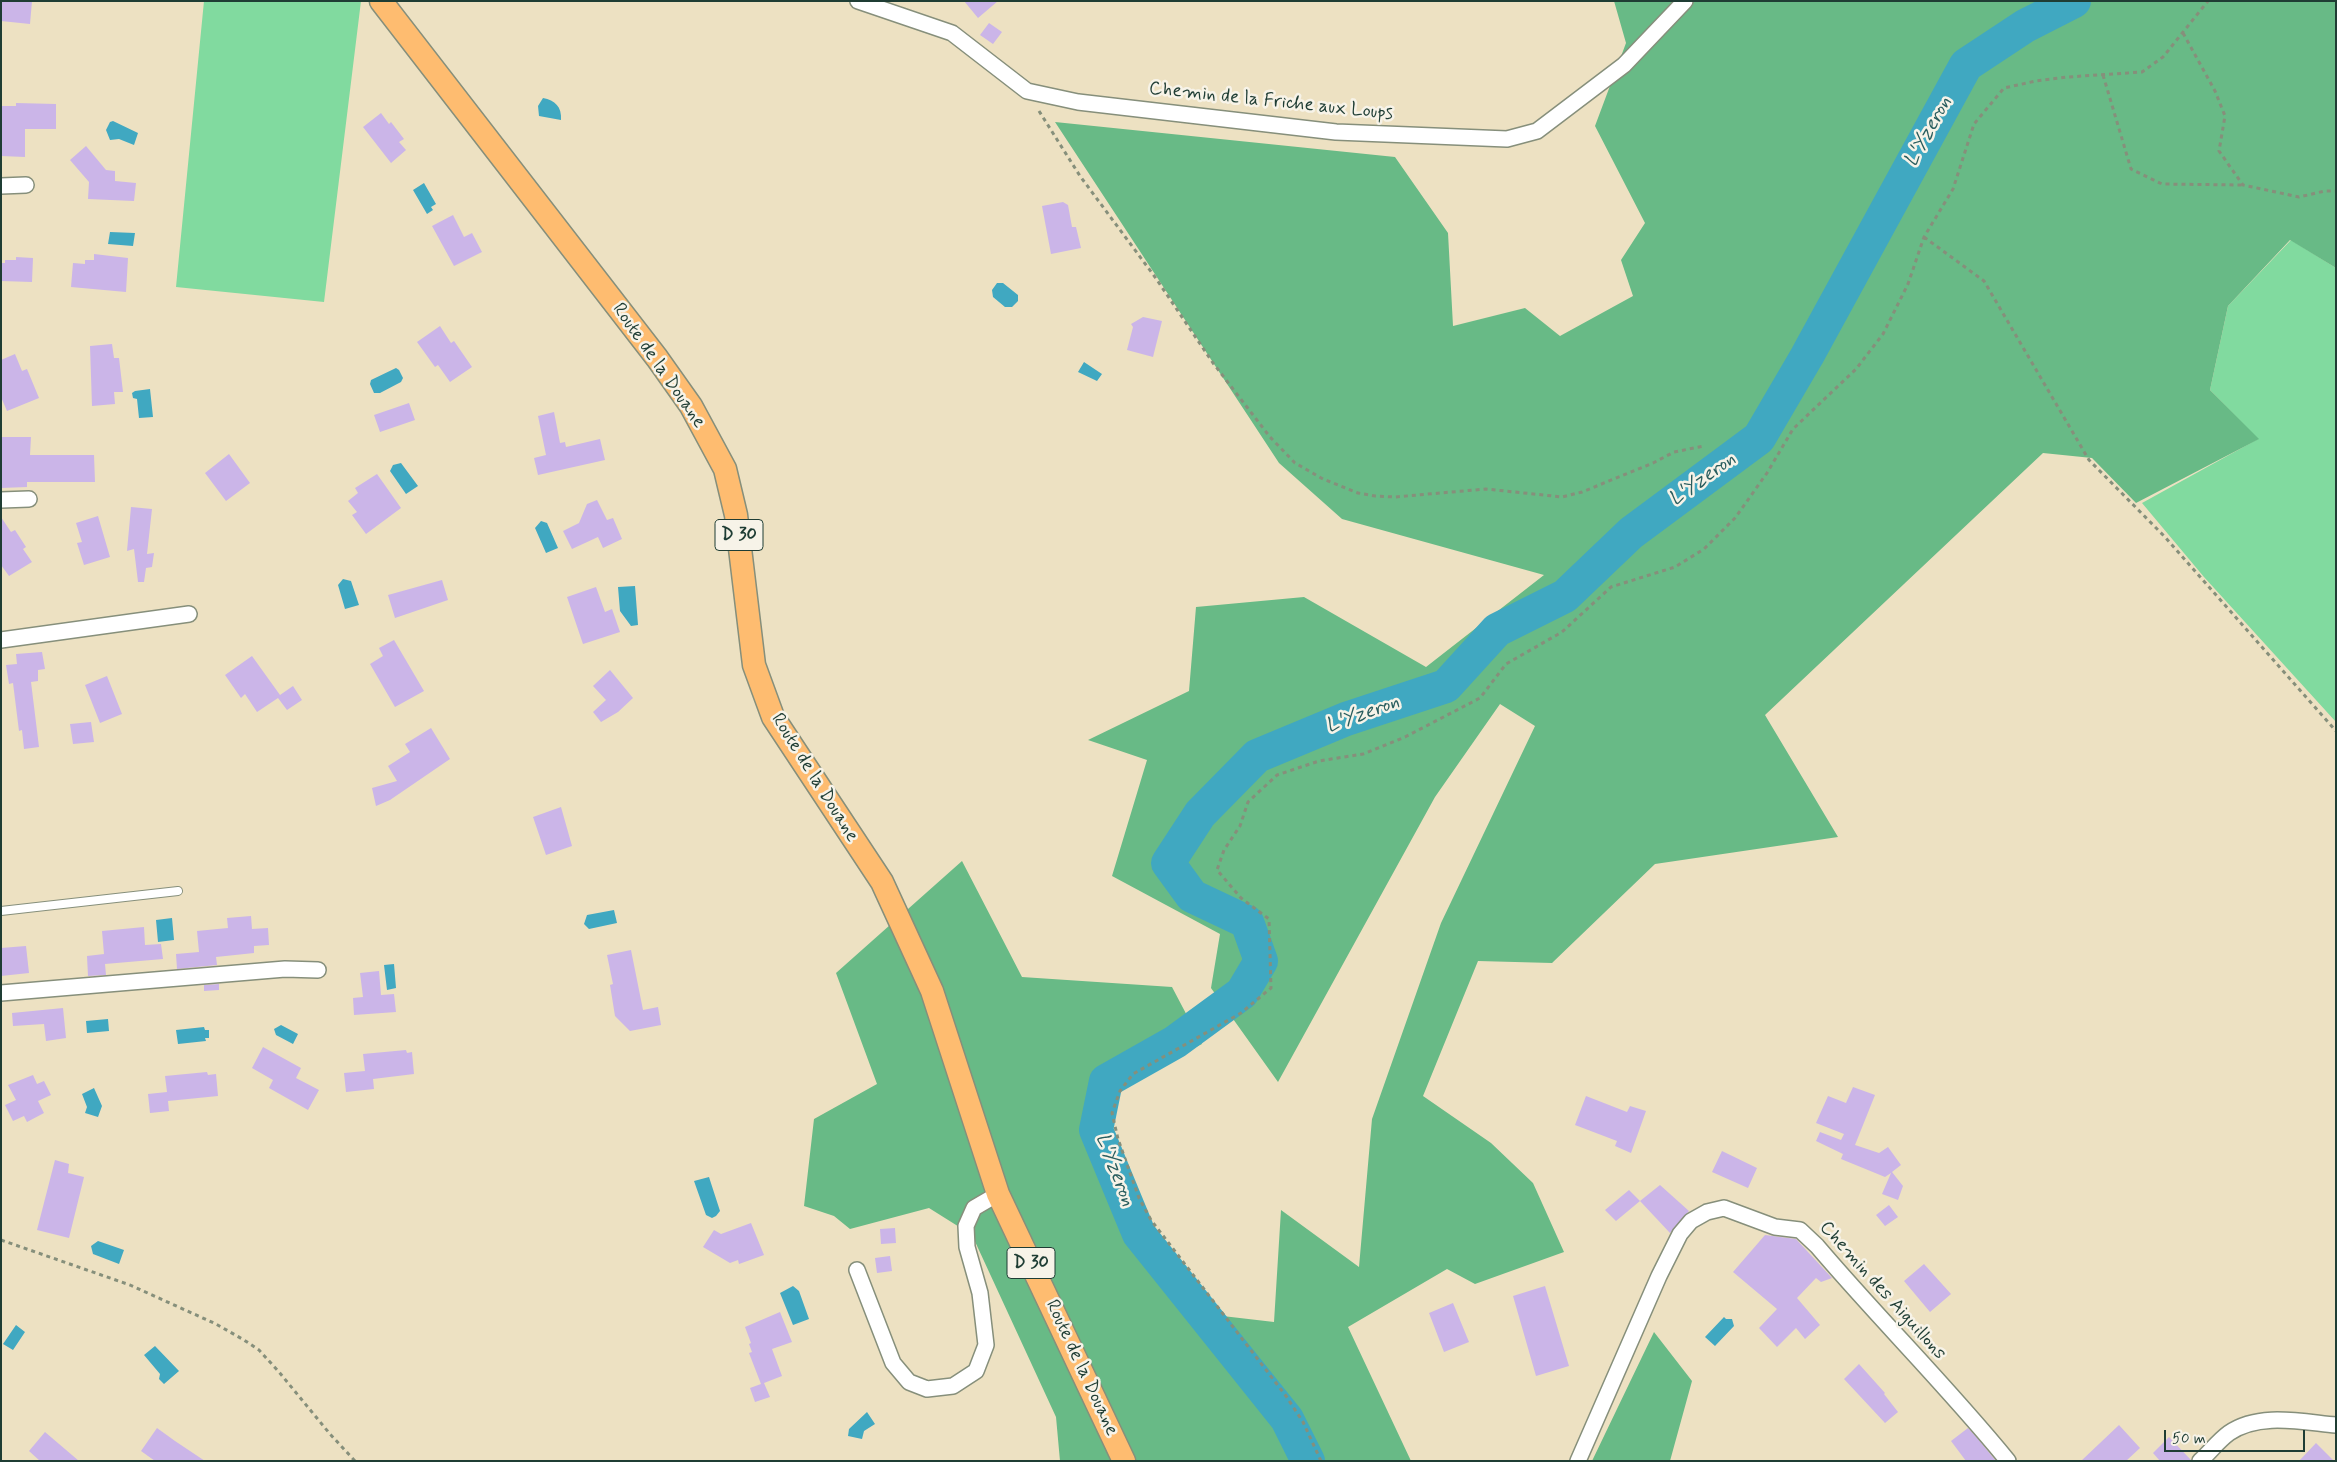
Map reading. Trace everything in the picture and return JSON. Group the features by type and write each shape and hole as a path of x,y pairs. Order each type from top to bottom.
{"main road":[{"name":"Route de la Douane","path":"381,1 657,358 691,406 725,469 736,515 754,665 773,717 882,882 932,991 998,1194 1124,1461"}],"street":[{"name":"Chemin de la Friche aux Loups","path":"858,1 952,33 1027,92 1078,102 1336,132 1507,140 1538,131 1624,65 1685,1"},
{"path":"1,186 26,185"},
{"path":"1,500 29,499"},
{"path":"1,640 189,614"},
{"path":"1,993 285,968 318,970"},
{"path":"857,1270 893,1363 909,1382 927,1388 953,1386 976,1371 986,1345 980,1293 967,1247 966,1226 974,1208 998,1194"},
{"name":"Chemin des Aiguillons","path":"1578,1461 1659,1276 1680,1234 1692,1221 1707,1212 1724,1208 1774,1227 1800,1230 1817,1246 1939,1383 1978,1423 2008,1461"},
{"path":"2200,1461 2228,1434 2245,1425 2267,1420 2336,1425"}],"lane":[{"path":"1,911 178,891"}],"path":[{"path":"1321,1461 1303,1422 1286,1396 1220,1307 1187,1268 1151,1220 1139,1198 1118,1140 1112,1113 1120,1091 1133,1074 1241,1013 1271,988 1269,919 1241,898 1217,870 1224,850 1240,826 1248,802 1278,775 1319,761 1364,754 1405,737 1480,698 1506,664 1562,632 1610,587 1675,566 1704,549 1735,518 1767,473 1793,429 1856,369 1883,334 1908,284 1924,237 1953,189 1974,124 2004,88 2036,81 2142,72 2163,57 2208,1"},
{"path":"2183,33 2215,91 2225,116 2219,150 2243,186"},
{"path":"2103,75 2131,169 2162,184 2243,186 2299,197 2325,191 2336,192"},
{"path":"1027,92 1080,176 1155,277 1213,363 1270,438 1294,463 1323,479 1358,493 1375,496 1395,497 1486,489 1562,497 1582,492 1653,463 1674,452 1704,446"},
{"path":"1924,237 1984,281 2089,460 2165,537 2336,731"},
{"path":"1,1240 130,1285 216,1324 244,1340 259,1350 355,1461"}],"green space":[{"path":"204,1 361,1 324,302 176,287"},
{"path":"1614,1 2336,1 2336,268 2290,240 2228,306 2210,390 2259,439 2136,503 2092,458 2043,453 1765,715 1838,837 1655,864 1552,963 1478,961 1423,1096 1491,1143 1533,1183 1564,1252 1475,1284 1447,1269 1348,1327 1411,1461 1060,1461 1056,1417 972,1235 929,1208 850,1229 834,1216 804,1206 814,1119 877,1084 836,973 962,861 1022,977 1172,987 1202,1044 1115,1086 1105,1128 1145,1224 1214,1315 1274,1322 1281,1210 1359,1267 1372,1119 1441,923 1535,726 1500,704 1435,797 1278,1082 1211,988 1220,934 1112,876 1147,760 1088,740 1189,691 1196,607 1304,597 1426,667 1544,575 1342,519 1279,463 1055,122 1395,157 1448,233 1453,326 1525,308 1560,336 1633,296 1621,260 1645,223 1595,126 1626,43"},
{"path":"2291,240 2336,268 2336,722 2204,577 2142,503 2258,439 2210,390 2228,306"},
{"path":"1654,1332 1692,1381 1670,1461 1592,1461"}],"water":[{"path":"543,98 551,100 557,105 561,120 539,116 538,106"},
{"path":"113,121 138,133 134,145 119,139 110,140 106,130 110,122"},
{"path":"424,183 436,204 431,207 433,210 427,214 413,190"},
{"path":"110,232 135,233 133,246 108,244"},
{"path":"997,283 1003,283 1018,295 1018,301 1012,307 1005,307 993,297 992,290"},
{"path":"1084,362 1102,374 1097,381 1078,372"},
{"path":"396,368 403,378 401,382 380,393 374,393 370,384 371,380"},
{"path":"150,389 153,417 139,418 137,399 133,398 132,393"},
{"path":"401,463 418,486 406,494 390,471 393,465"},
{"path":"541,521 547,523 558,548 546,553 535,528"},
{"path":"343,579 351,581 359,605 345,609 338,585"},
{"path":"635,586 638,625 631,626 620,611 618,587"},
{"path":"614,910 617,923 589,929 584,924 587,915"},
{"path":"172,918 174,940 158,942 156,920"},
{"path":"394,964 396,988 387,990 384,965"},
{"path":"108,1019 109,1031 87,1033 86,1021"},
{"path":"281,1025 298,1034 293,1044 276,1035 274,1029"},
{"path":"204,1027 205,1030 209,1030 209,1038 205,1038 206,1041 178,1044 176,1030"},
{"path":"94,1088 102,1106 98,1117 85,1113 87,1107 82,1094"},
{"path":"709,1177 720,1211 712,1218 706,1215 694,1181"},
{"path":"98,1241 124,1250 119,1264 93,1254 91,1246"},
{"path":"793,1286 799,1291 809,1319 793,1325 780,1293"},
{"path":"1724,1317 1732,1319 1734,1326 1715,1346 1705,1337"},
{"path":"16,1325 25,1332 13,1350 3,1344"},
{"path":"155,1346 179,1371 164,1384 159,1379 160,1374 144,1355"},
{"path":"867,1412 875,1424 864,1431 862,1439 848,1436 849,1429"}],"building":[{"path":"1,1 32,1 30,24 1,21"},
{"path":"964,1 998,1 978,18"},
{"path":"989,23 1002,32 993,44 980,35"},
{"path":"16,103 56,104 56,129 25,129 25,157 1,156 1,106 16,106"},
{"path":"381,113 389,124 391,122 404,139 399,142 406,150 391,163 363,127"},
{"path":"86,146 106,170 115,171 115,181 136,183 134,201 88,199 89,182 70,160"},
{"path":"1063,202 1068,205 1072,227 1076,227 1081,248 1051,254 1042,206"},
{"path":"453,215 464,237 472,233 482,252 454,266 432,226"},
{"path":"94,254 128,258 126,292 71,287 73,263 85,264 85,260 94,260"},
{"path":"16,257 33,258 32,282 1,281 1,263 5,263 5,260 16,260"},
{"path":"1143,317 1162,321 1153,357 1127,350 1133,327 1131,324"},
{"path":"440,326 451,343 454,341 472,367 450,382 438,365 435,367 417,342"},
{"path":"112,344 114,358 119,358 123,392 114,392 115,404 92,406 90,346"},
{"path":"15,354 22,371 27,369 39,398 7,411 1,397 1,360"},
{"path":"409,403 415,420 380,432 374,415"},
{"path":"554,412 560,443 565,442 566,447 600,439 605,460 538,475 534,458 546,455 538,416"},
{"path":"1,437 31,437 30,455 94,455 95,482 27,482 27,487 1,488"},
{"path":"229,454 250,483 226,501 205,473"},
{"path":"377,474 401,508 366,534 352,515 357,512 348,501 358,493 355,488"},
{"path":"597,500 607,520 613,518 622,539 603,548 598,537 572,549 563,531 579,523 587,504"},
{"path":"131,507 152,509 147,554 154,553 152,567 146,568 144,582 138,582 134,549 127,551"},
{"path":"98,516 110,557 84,565 77,543 82,542 76,523"},
{"path":"1,517 11,532 15,530 26,547 23,549 32,562 9,576 1,565"},
{"path":"442,580 448,600 395,618 388,595"},
{"path":"596,587 605,612 612,609 620,632 583,644 567,597"},
{"path":"394,640 424,691 395,707 370,664 383,656 379,648"},
{"path":"42,652 45,669 38,670 38,681 31,682 39,747 24,749 22,730 19,731 13,683 9,684 6,665 17,664 16,654"},
{"path":"252,656 280,695 293,686 302,700 287,710 278,698 257,712 245,694 241,698 225,675"},
{"path":"610,670 633,698 618,712 601,722 593,712 606,700 593,686"},
{"path":"107,676 122,714 100,723 85,685"},
{"path":"91,722 94,742 73,744 70,724"},
{"path":"431,728 450,759 390,800 376,806 372,788 397,781 388,766 410,752 405,744"},
{"path":"561,807 572,846 546,855 533,817"},
{"path":"251,916 252,929 268,928 269,945 254,946 254,953 216,957 217,965 177,969 176,954 199,952 197,931 228,928 227,918"},
{"path":"144,927 145,945 161,944 163,959 105,964 106,975 88,976 87,956 104,954 102,931"},
{"path":"26,946 29,973 1,976 1,948"},
{"path":"631,950 643,1010 658,1007 661,1025 630,1031 615,1016 610,985 613,984 607,955"},
{"path":"379,971 381,995 394,994 396,1012 354,1015 353,998 363,997 360,973"},
{"path":"219,984 219,990 204,991 204,985"},
{"path":"63,1008 66,1038 46,1041 44,1024 13,1026 12,1013"},
{"path":"263,1047 301,1068 296,1078 319,1090 308,1110 269,1088 273,1080 252,1068"},
{"path":"406,1050 407,1053 412,1052 414,1074 373,1079 374,1089 346,1092 344,1073 365,1071 363,1054"},
{"path":"207,1072 208,1075 216,1074 218,1096 168,1101 169,1111 150,1113 148,1094 167,1092 165,1076"},
{"path":"33,1075 37,1084 44,1081 51,1095 38,1101 44,1113 27,1122 24,1116 13,1121 5,1105 16,1100 8,1085"},
{"path":"1853,1087 1875,1095 1855,1145 1879,1153 1888,1147 1901,1165 1892,1172 1903,1186 1898,1200 1882,1194 1891,1173 1885,1177 1841,1159 1843,1154 1816,1141 1820,1132 1841,1140 1844,1134 1816,1123 1828,1096 1846,1103"},
{"path":"1586,1096 1627,1112 1630,1106 1646,1111 1631,1153 1615,1146 1617,1141 1575,1125"},
{"path":"1722,1151 1757,1168 1748,1188 1712,1172"},
{"path":"55,1160 69,1164 68,1173 84,1177 69,1238 37,1230"},
{"path":"1660,1185 1689,1211 1670,1233 1640,1201"},
{"path":"1629,1190 1640,1201 1616,1221 1605,1210"},
{"path":"1889,1205 1898,1217 1885,1226 1876,1215"},
{"path":"751,1223 764,1255 739,1264 738,1260 730,1263 703,1247 714,1230 721,1234"},
{"path":"895,1228 896,1243 881,1244 880,1229"},
{"path":"1765,1235 1796,1239 1832,1278 1821,1282 1816,1278 1797,1298 1820,1325 1805,1339 1796,1328 1777,1347 1759,1328 1777,1309 1733,1272"},
{"path":"890,1256 892,1271 877,1273 875,1258"},
{"path":"1924,1264 1951,1294 1930,1312 1904,1281"},
{"path":"1545,1286 1569,1366 1536,1376 1513,1296"},
{"path":"1453,1303 1469,1342 1444,1352 1429,1313"},
{"path":"780,1312 792,1342 772,1349 782,1376 764,1383 770,1397 755,1402 750,1388 761,1384 749,1353 752,1352 749,1344 751,1343 745,1327"},
{"path":"1859,1364 1885,1393 1898,1412 1885,1423 1844,1379"},
{"path":"2119,1425 2140,1448 2126,1461 2081,1461"},
{"path":"157,1428 205,1461 155,1461 141,1451"},
{"path":"1968,1428 1996,1461 1966,1461 1951,1441"},
{"path":"45,1432 79,1461 40,1461 29,1451"},
{"path":"2169,1437 2191,1461 2160,1461 2153,1453"},
{"path":"2316,1443 2334,1461 2299,1461"}],"waterway":[{"name":"L'Yzeron","path":"1308,1461 1287,1419 1139,1234 1096,1130 1106,1081 1175,1042 1242,993 1261,961 1247,922 1192,896 1168,863 1200,814 1257,756 1346,719 1446,686 1497,630 1565,596 1631,533 1759,438 1807,356 1966,65 2025,26 2074,1"}]}
